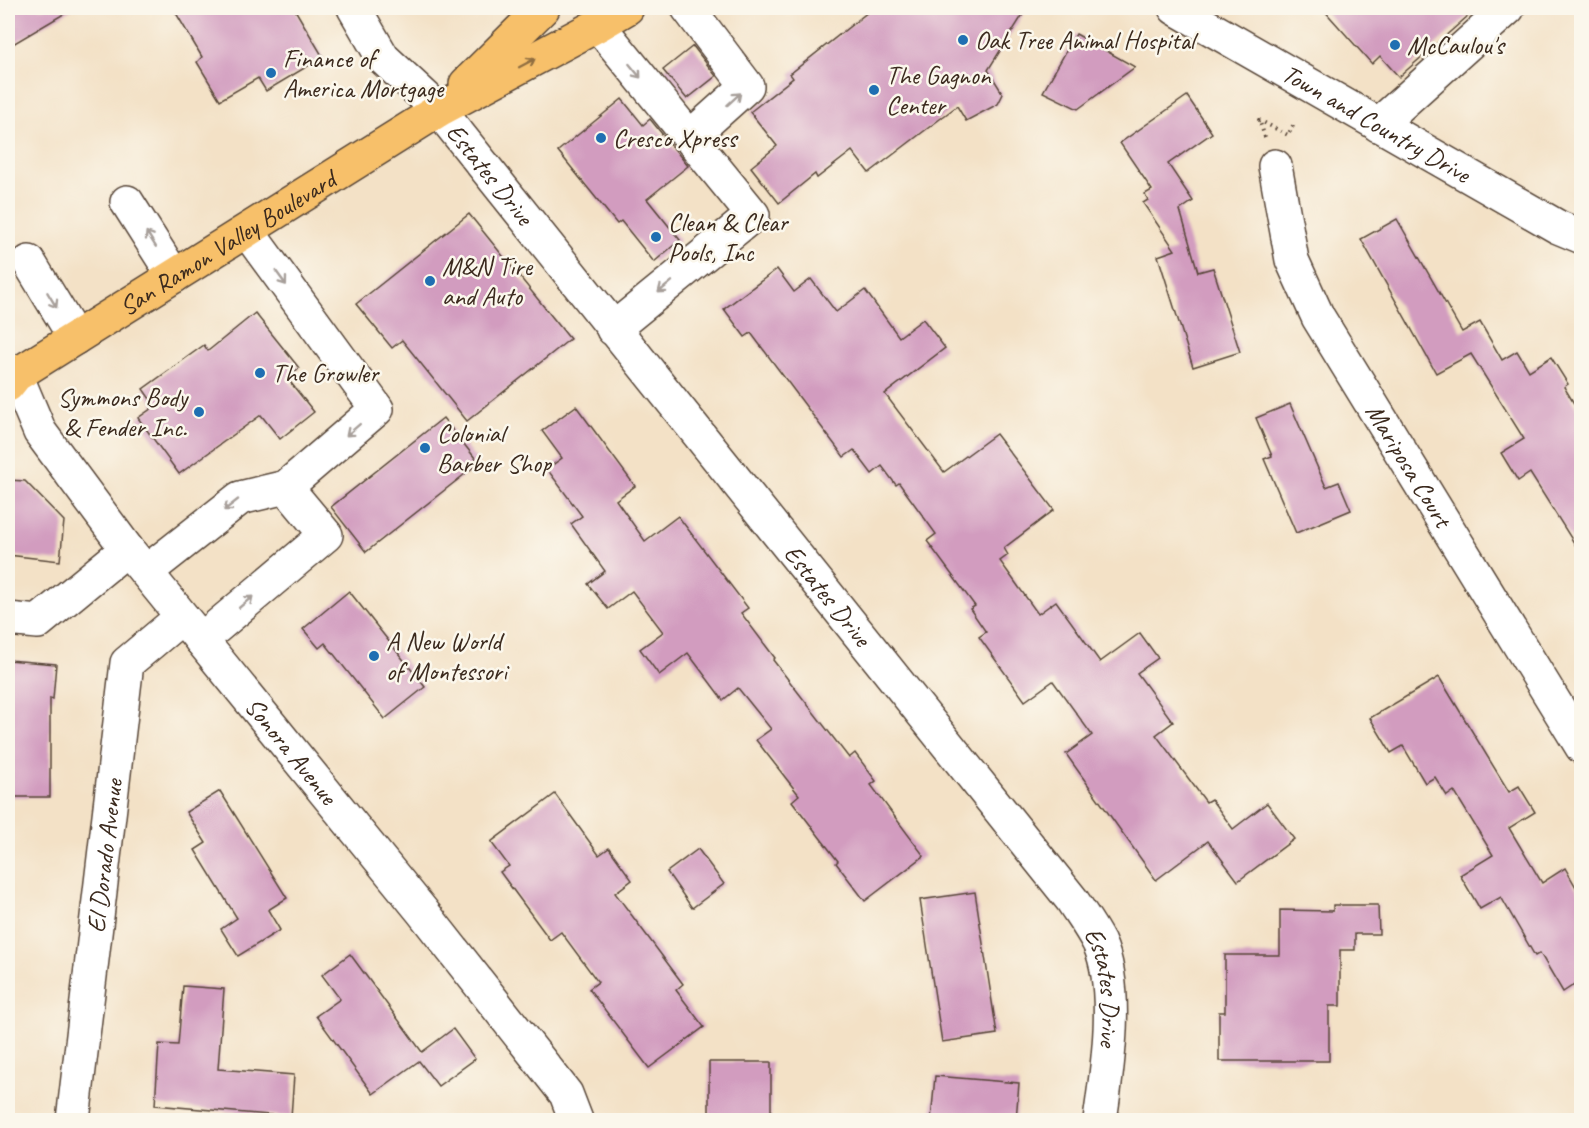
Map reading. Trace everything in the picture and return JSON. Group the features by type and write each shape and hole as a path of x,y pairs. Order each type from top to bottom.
{"main road":[{"name":"San Ramon Valley Boulevard","path":"439,110 543,8"},
{"name":"San Ramon Valley Boulevard","path":"10,377 439,110 627,8"}],"street":[{"name":"Estates Drive","path":"354,8 383,58 439,110 1072,900 1099,944 1107,973 1110,1034 1100,1120"},
{"path":"688,8 747,86 690,137"},
{"name":"Town and Country Drive","path":"1175,8 1558,227 1581,237"},
{"path":"1378,125 1508,8"},
{"path":"598,25 753,215 613,329"},
{"name":"Mariposa Court","path":"1275,166 1292,260 1318,317 1581,747"},
{"path":"127,201 174,276"},
{"path":"8,619 38,622 240,498 286,487 377,409 247,231"},
{"path":"29,262 75,338"},
{"name":"Sonora Avenue","path":"10,377 40,432 136,560 422,911 566,1094 576,1120"},
{"name":"El Dorado Avenue","path":"73,1120 127,663 192,628 326,535 286,487"}],"building":[{"path":"8,8 74,8 8,47"},
{"path":"173,8 294,8 323,57 266,91 258,78 220,100 197,62 202,57"},
{"path":"873,8 1027,8 988,70 1003,94 998,104 966,121 957,106 869,173 852,151 817,178 815,174 779,203 751,167 777,146 750,112 793,78 790,74"},
{"name":"McCaulou's","path":"1322,8 1477,8 1399,77 1380,56 1372,64"},
{"path":"1076,34 1135,67 1078,109 1043,92"},
{"path":"693,46 716,76 687,99 663,70"},
{"path":"1187,96 1212,133 1168,164 1193,201 1180,210 1198,272 1213,268 1240,352 1193,367 1158,256 1175,250 1143,203 1148,200 1145,194 1152,190 1120,143"},
{"path":"622,99 643,125 650,119 688,166 647,199 680,240 654,262 621,221 617,224 558,151"},
{"path":"469,214 570,339 467,421 402,340 392,348 356,304"},
{"path":"1397,219 1462,332 1480,322 1502,360 1517,351 1529,371 1551,357 1568,384 1564,387 1581,415 1581,554 1530,473 1518,481 1501,453 1524,439 1471,354 1436,373 1361,239"},
{"path":"777,269 794,292 811,279 836,312 865,290 899,337 923,319 945,348 885,394 944,472 996,434 1054,510 1004,548 1008,555 1000,561 1038,614 1056,601 1100,662 1140,633 1158,658 1137,673 1173,722 1156,735 1206,802 1211,799 1233,829 1267,803 1294,839 1238,881 1208,841 1156,880 1066,754 1092,735 1053,681 1025,701 979,637 986,632 970,609 975,606 927,541 936,534 899,483 896,485 882,466 872,474 854,450 844,457 751,333 745,337 724,309"},
{"path":"255,313 299,368 287,378 314,412 280,439 261,415 179,474 138,418 155,406 143,389 204,345 208,351"},
{"path":"1290,404 1326,487 1339,482 1351,510 1296,533 1264,459 1272,456 1256,418"},
{"path":"576,406 635,486 616,500 645,541 678,516 748,608 741,613 775,658 773,660 849,758 855,753 876,781 871,785 924,856 865,901 792,801 799,795 756,740 771,729 738,688 723,700 688,653 659,675 640,649 663,632 632,591 608,609 588,584 605,571 571,524 582,516 547,469 562,458 542,431"},
{"path":"443,418 479,463 366,552 331,507"},
{"path":"8,480 25,481 64,521 60,561 8,555"},
{"name":"A New World of Montessori","path":"349,591 425,687 385,719 325,643 319,648 303,629"},
{"path":"8,660 56,664 53,699 50,698 50,797 8,797"},
{"path":"1439,677 1509,792 1519,786 1535,812 1509,828 1542,883 1565,868 1581,896 1581,980 1563,992 1540,953 1535,956 1501,897 1480,909 1460,875 1493,855 1454,791 1447,796 1435,777 1425,783 1403,746 1391,753 1370,718"},
{"path":"220,791 287,898 268,910 280,930 238,956 221,929 237,918 195,850 206,843 186,812"},
{"path":"555,794 599,855 609,848 632,880 615,893 683,984 676,990 704,1027 649,1068 589,989 598,982 561,932 550,940 500,872 509,866 491,842"},
{"path":"698,849 724,884 692,908 667,872"},
{"path":"975,892 997,1034 942,1042 920,900"},
{"path":"1333,905 1378,905 1379,934 1355,934 1355,950 1340,950 1340,1006 1329,1006 1329,1061 1219,1061 1219,1012 1225,1012 1225,955 1280,955 1280,910 1333,911"},
{"path":"350,954 422,1052 453,1029 475,1059 438,1086 419,1061 373,1094 316,1016 340,999 322,975"},
{"path":"183,986 224,989 218,1069 294,1075 291,1117 155,1105 159,1044 178,1045"},
{"path":"709,1062 771,1062 771,1120 709,1120"},
{"path":"935,1076 1019,1083 1016,1120 931,1120"}],"place":[{"name":"Oak Tree Animal Hospital","path":"963,40"},
{"name":"McCaulou's","path":"1395,45"},
{"name":"Finance of America Mortgage","path":"271,73"},
{"name":"The Gagnon Center","path":"874,90"},
{"name":"Cresco Xpress","path":"601,138"},
{"name":"Clean & Clear Pools, Inc","path":"656,237"},
{"name":"M&N Tire and Auto","path":"430,281"},
{"name":"The Growler","path":"260,373"},
{"name":"Symmons Body & Fender Inc.","path":"199,412"},
{"name":"Colonial Barber Shop","path":"425,448"},
{"name":"A New World of Montessori","path":"374,656"}]}
